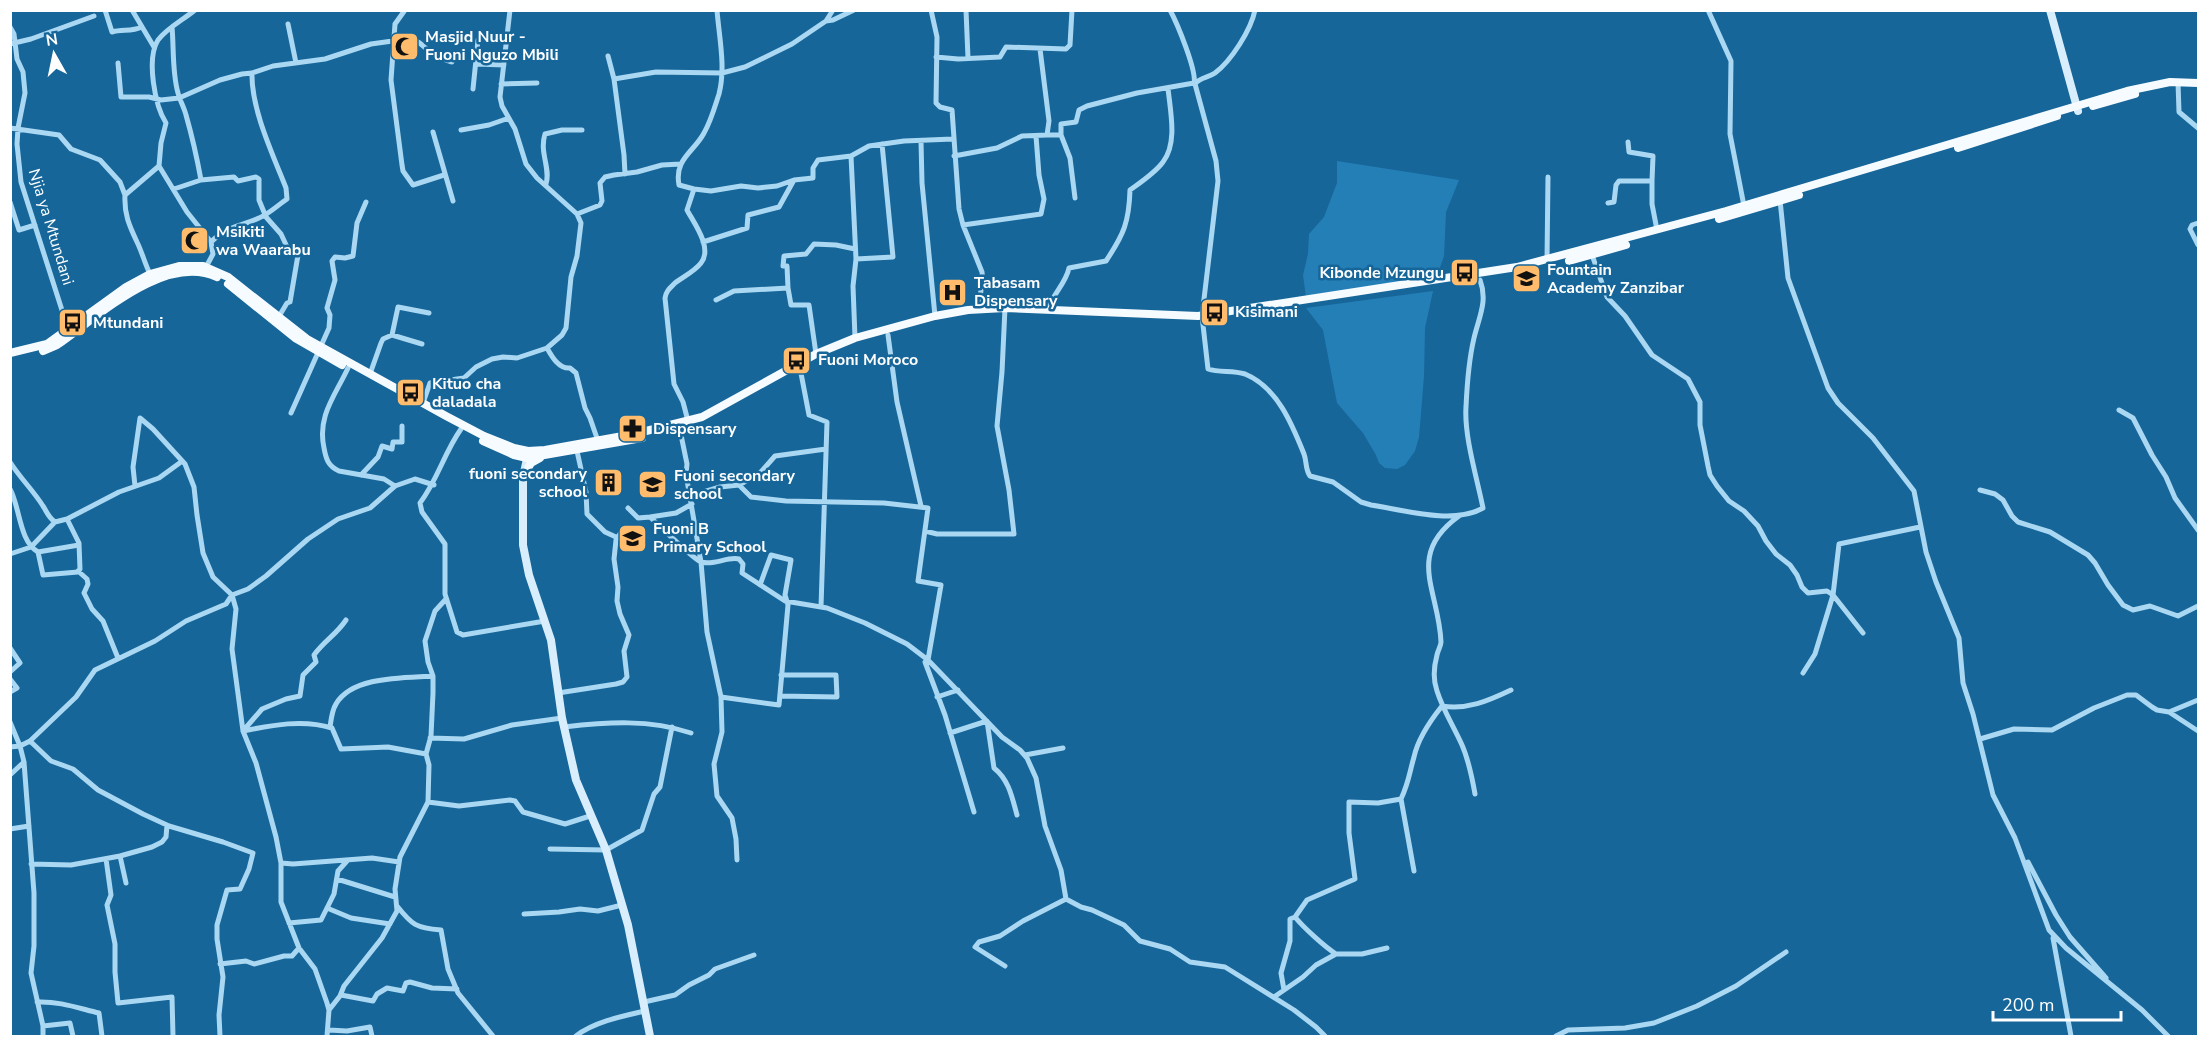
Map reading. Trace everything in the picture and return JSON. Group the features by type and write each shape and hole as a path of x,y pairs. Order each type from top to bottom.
{"main road":[{"path":"1440,283 1479,280 1518,273 1592,255 2077,108 2178,84 2199,83"},
{"path":"514,455 598,441 688,421 713,412 816,354 855,338 935,316 983,309 1163,322 1246,313 1440,283 1517,267 1780,198"},
{"path":"10,353 47,344 126,287 150,274 179,266 206,267 228,277 319,349 484,436 528,454 546,456 680,430 716,417 800,368 856,344 968,316 1004,310 1048,309 1203,319"},
{"path":"10,358 29,356 57,345 143,285 165,276 186,272 207,274 224,281 279,326 348,368 460,429 514,455 519,459 523,477"},
{"path":"523,477 531,463 546,456"}],"street":[{"path":"105,10 112,32 124,29 132,31 142,27"},
{"path":"132,10 154,47"},
{"path":"195,10 165,33 154,47 153,56 156,98 160,113 166,123 159,166 187,212 211,242 213,254 206,267"},
{"path":"405,10 395,24 391,80 404,171 413,185 444,175"},
{"path":"423,403 430,383 464,378 476,367 492,359 517,358 547,348 566,328 571,277 576,264 581,230 577,214 526,164 515,129 500,97 510,10"},
{"path":"717,10 722,73 718,96 704,134 690,149 681,164 679,185 711,191 741,186 758,188 777,186 794,180 813,178 813,168 818,160 851,156 869,146 953,139"},
{"path":"614,79 656,72 722,73 745,67 792,44 826,21 833,10"},
{"path":"826,21 854,10"},
{"path":"931,10 937,37 936,103 944,109 952,110 959,209 982,272 983,280 979,299 983,309"},
{"path":"966,10 968,58"},
{"path":"936,57 1000,57 1006,47 1040,49 1069,47 1072,10"},
{"path":"1170,10 1176,21 1195,82 1216,161 1218,181 1203,319 1208,369 1231,370 1246,375 1271,392 1295,433 1310,476 1333,482 1361,502 1371,506 1444,516 1461,515 1482,508 1468,436 1466,409 1474,337 1481,317 1484,291 1479,280"},
{"path":"1075,198 1070,158 1061,135 1061,124 1076,122 1077,114 1082,108 1116,98 1190,86 1213,75 1245,37 1255,10"},
{"path":"1708,10 1731,61 1731,134 1744,206"},
{"path":"2050,10 2077,108"},
{"path":"12,44 94,16"},
{"path":"288,24 296,63"},
{"name":"Njia ya Mtundani","path":"10,27 14,34 12,44 23,72 25,93 18,129 17,155 21,182 68,329"},
{"path":"172,27 173,68 180,105 184,110 195,148 201,180"},
{"path":"118,63 121,97 161,100 179,98 220,80 261,69 325,59 362,46 395,41 412,39 424,45 434,55 452,63"},
{"path":"473,89 478,40"},
{"path":"1040,49 1049,121 1047,135"},
{"path":"609,56 614,79 625,174"},
{"path":"476,64 504,64"},
{"path":"211,242 223,232 265,214 287,199 263,125 252,82 252,73"},
{"path":"501,84 537,83"},
{"path":"2178,84 2179,112 2199,128"},
{"path":"1048,309 1053,297 1067,277 1068,268 1106,261 1126,225 1130,213 1130,190 1163,163 1169,152 1171,121 1168,88"},
{"path":"461,130 489,125 509,118"},
{"path":"10,128 59,135 72,149 100,160 120,182 125,195 124,211 127,221 150,274"},
{"path":"546,184 548,178 542,144 545,134 562,130 582,130"},
{"path":"433,132 453,201"},
{"path":"954,156 997,148 1022,136 1061,135"},
{"path":"963,225 1041,214 1044,199 1039,175 1036,136"},
{"path":"921,141 922,183 935,316"},
{"path":"1628,142 1629,152 1653,156 1652,204 1657,231"},
{"path":"856,259 893,257 882,144"},
{"path":"851,156 856,259 853,286 855,338"},
{"path":"577,214 600,204 602,180 614,175 662,165 681,164"},
{"path":"125,195 159,166"},
{"path":"174,189 201,180 234,177 238,181 256,177 259,179 259,200 265,214 281,234 288,249 298,255 290,302 278,318"},
{"path":"1547,260 1548,177"},
{"path":"703,242 747,228 748,215 778,207 794,180"},
{"path":"1608,203 1614,202 1616,185 1619,181 1652,181"},
{"path":"688,421 675,384 665,298 666,292 701,262 705,254 703,242 687,210 694,189"},
{"path":"1780,198 1788,278 1828,388 1838,403 1873,438 1914,491 1926,552 1959,638 1963,683 1980,739 1993,795 2070,937 2117,990"},
{"path":"10,202 19,230 35,225"},
{"path":"291,413 329,328 330,319 327,308 335,280 332,261 335,257 353,256 357,223 366,202"},
{"path":"2199,223 2192,225 2190,229 2199,245"},
{"path":"816,354 809,305 791,305 787,266 783,266 784,256 806,254 812,246 818,243 855,249"},
{"path":"1592,255 1607,297 1625,316 1652,355 1688,379 1700,402 1700,425 1708,466 1710,475 1717,486 1729,501 1744,511 1758,526 1766,541 1776,554 1790,565 1808,593 1827,591 1833,595 1863,633"},
{"path":"716,300 734,291 788,288"},
{"path":"392,335 398,308 429,313"},
{"path":"925,531 937,534 1014,534 1009,490 996,426 1002,372 1004,310"},
{"path":"370,374 383,339 392,335 422,344"},
{"path":"888,335 897,402 921,506"},
{"path":"547,348 558,363 576,373 585,408 598,441"},
{"path":"348,368 322,420 321,437 327,461 332,468 384,480 395,486"},
{"path":"800,368 809,416 826,422 821,607"},
{"path":"2119,410 2133,418 2175,498 2199,530"},
{"path":"135,486 133,467 140,418 185,464 194,487 196,515 203,553 213,577 231,595 236,609 232,649 243,731 256,763 276,837 282,902 299,948 315,969 329,1010 328,1033 370,1027 372,1036"},
{"path":"361,475 378,457 382,446 392,449 393,442 402,442 402,426"},
{"path":"460,429 449,446 434,485 420,503 422,512 446,544 446,599 456,623 457,632 463,635 545,621"},
{"path":"680,430 702,562 707,632 721,697 722,732 714,764 717,796 732,818 737,860"},
{"path":"690,496 728,486 739,486 760,473 775,456 826,449"},
{"path":"558,693 616,684 623,682 627,676 624,651 629,635 617,601 618,587 614,560 618,535 605,532 588,514 586,492 577,451"},
{"path":"528,454 523,477 524,545 529,575 551,640 562,718 576,780 606,850 628,924 650,1036"},
{"path":"10,462 43,505 49,518 55,522"},
{"path":"10,554 31,547 55,522 67,519 119,492 159,478 181,462"},
{"path":"10,747 20,746 30,741 76,697 95,670 111,664 186,621 226,604 231,595 248,589 308,539 338,519 370,508 395,486 415,479 434,485"},
{"path":"739,486 751,497 786,501 825,500 928,508 918,581 941,585 926,662 945,715 974,812"},
{"path":"10,489 31,547 38,552 44,575 60,575 78,571"},
{"path":"1980,490 1995,494 2003,500 2014,520 2050,532 2088,555 2123,605 2133,610 2150,606 2178,615 2199,606"},
{"path":"628,508 638,518 676,513 692,504"},
{"path":"1461,515 1446,526 1435,540 1429,560 1429,577 1441,644 1434,668 1436,688 1442,706 1467,757 1475,794"},
{"path":"650,517 702,562 740,559 742,573 785,601 821,607 865,623 907,644 928,660 1002,737 1025,755 1036,778 1045,826 1061,870 1066,899 1081,908 1092,910 1124,925 1140,941 1170,949 1190,962 1224,967 1274,997 1325,1036"},
{"path":"67,519 79,545 78,571"},
{"path":"1803,673 1815,654 1833,595 1839,544 1920,527"},
{"path":"38,552 79,545"},
{"path":"721,697 779,705 788,605 785,601 791,560 771,555 760,585"},
{"path":"78,571 87,579 88,584 84,593 92,609 103,621 118,658"},
{"path":"329,1010 382,938 397,911 395,897 399,862 428,802 429,765 426,754 430,738 433,675 428,662 425,641 435,611 446,599"},
{"path":"243,731 262,709 300,696 303,675 316,662 314,655 325,640 338,632 346,620"},
{"path":"10,648 20,663 10,672"},
{"path":"330,727 336,704 354,687 433,675"},
{"path":"780,696 837,697 836,675 781,675"},
{"path":"10,679 17,688 10,692"},
{"path":"937,697 958,690"},
{"path":"1442,706 1455,708 1484,703 1510,690"},
{"path":"1980,739 2014,729 2052,730 2094,708 2127,695 2136,695 2157,710 2169,712 2199,731"},
{"path":"2169,712 2199,700"},
{"path":"1414,871 1401,799 1410,780 1414,756 1421,738 1442,706"},
{"path":"430,738 464,739 512,726 562,718"},
{"path":"564,727 609,721 661,724 691,733"},
{"path":"10,722 24,762 34,893 34,946 31,973 43,1026 43,1036"},
{"path":"950,733 987,722"},
{"path":"987,722 994,768 1002,774 1011,790 1017,815"},
{"path":"243,731 280,723 322,725 332,728 341,749 388,747 426,754"},
{"path":"550,849 606,850 642,830 654,794 660,787 672,727"},
{"path":"30,741 51,761 73,769 105,794 167,825 253,853 240,889 226,890 217,925 223,977 219,1015 220,1036"},
{"path":"1025,755 1063,748"},
{"path":"10,775 24,762"},
{"path":"1284,990 1281,973 1290,941 1290,919 1296,916 1307,900 1355,879 1349,833 1349,802 1378,803 1401,799"},
{"path":"428,802 459,806 510,800 515,801 519,809 527,814 565,824 590,816"},
{"path":"31,864 71,865 120,856 162,842 166,837 167,825"},
{"path":"10,829 29,826"},
{"path":"2019,846 2053,937 2070,1036"},
{"path":"120,856 126,884"},
{"path":"280,863 372,858 399,862"},
{"path":"106,859 111,896 107,905 115,944 118,1003 172,997 173,1036"},
{"path":"290,923 321,920 334,894 339,871 347,861"},
{"path":"337,879 395,897"},
{"path":"1005,966 975,947 979,942 1000,936 1023,921 1066,899"},
{"path":"396,904 415,926 441,930 448,969 457,989 493,1036"},
{"path":"524,914 580,909 598,911 622,905"},
{"path":"327,908 351,918 390,924"},
{"path":"1296,916 1304,928 1336,954"},
{"path":"2053,937 2142,1010 2168,1036"},
{"path":"220,964 246,961 254,964 292,956 299,948"},
{"path":"1274,997 1316,965 1336,954 1362,954 1387,948"},
{"path":"1556,1036 1568,1030 1616,1029 1654,1023 1697,1006 1736,986 1786,952"},
{"path":"644,1002 675,995 715,969 754,955"},
{"path":"341,995 374,1000 376,994 387,988 403,991 406,983 410,982 432,988 457,989"},
{"path":"37,1002 71,1005 99,1014 102,1036"},
{"path":"576,1036 606,1022 645,1011"},
{"path":"43,1026 70,1023 73,1036"}],"shaded area":[{"name":"Kibonde Mzungu","path":"1337,161 1459,180 1446,212 1444,256 1436,279 1306,297 1303,275 1308,254 1309,234 1324,217 1337,183"},
{"name":"Kibonde Mzungu","path":"1433,291 1425,328 1419,437 1415,451 1405,465 1397,469 1385,468 1379,463 1363,433 1337,403 1323,330 1306,308"}],"place":[{"name":"Masjid Nuur - Fuoni Nguzo Mbili","path":"404,46"},
{"name":"Msikiti wa Waarabu","path":"195,241"},
{"name":"Kibonde Mzungu","path":"1465,273"},
{"name":"Fountain Academy Zanzibar","path":"1526,279"},
{"name":"Tabasam Dispensary","path":"953,292"},
{"name":"Kisimani","path":"1214,312"},
{"name":"Mtundani","path":"72,323"},
{"name":"Fuoni Moroco","path":"797,360"},
{"name":"Kituo cha daladala","path":"411,393"},
{"name":"Dispensary","path":"632,429"},
{"name":"fuoni secondary school","path":"608,483"},
{"name":"Fuoni secondary school","path":"653,485"},
{"name":"Fuoni B Primary School","path":"632,538"}]}
